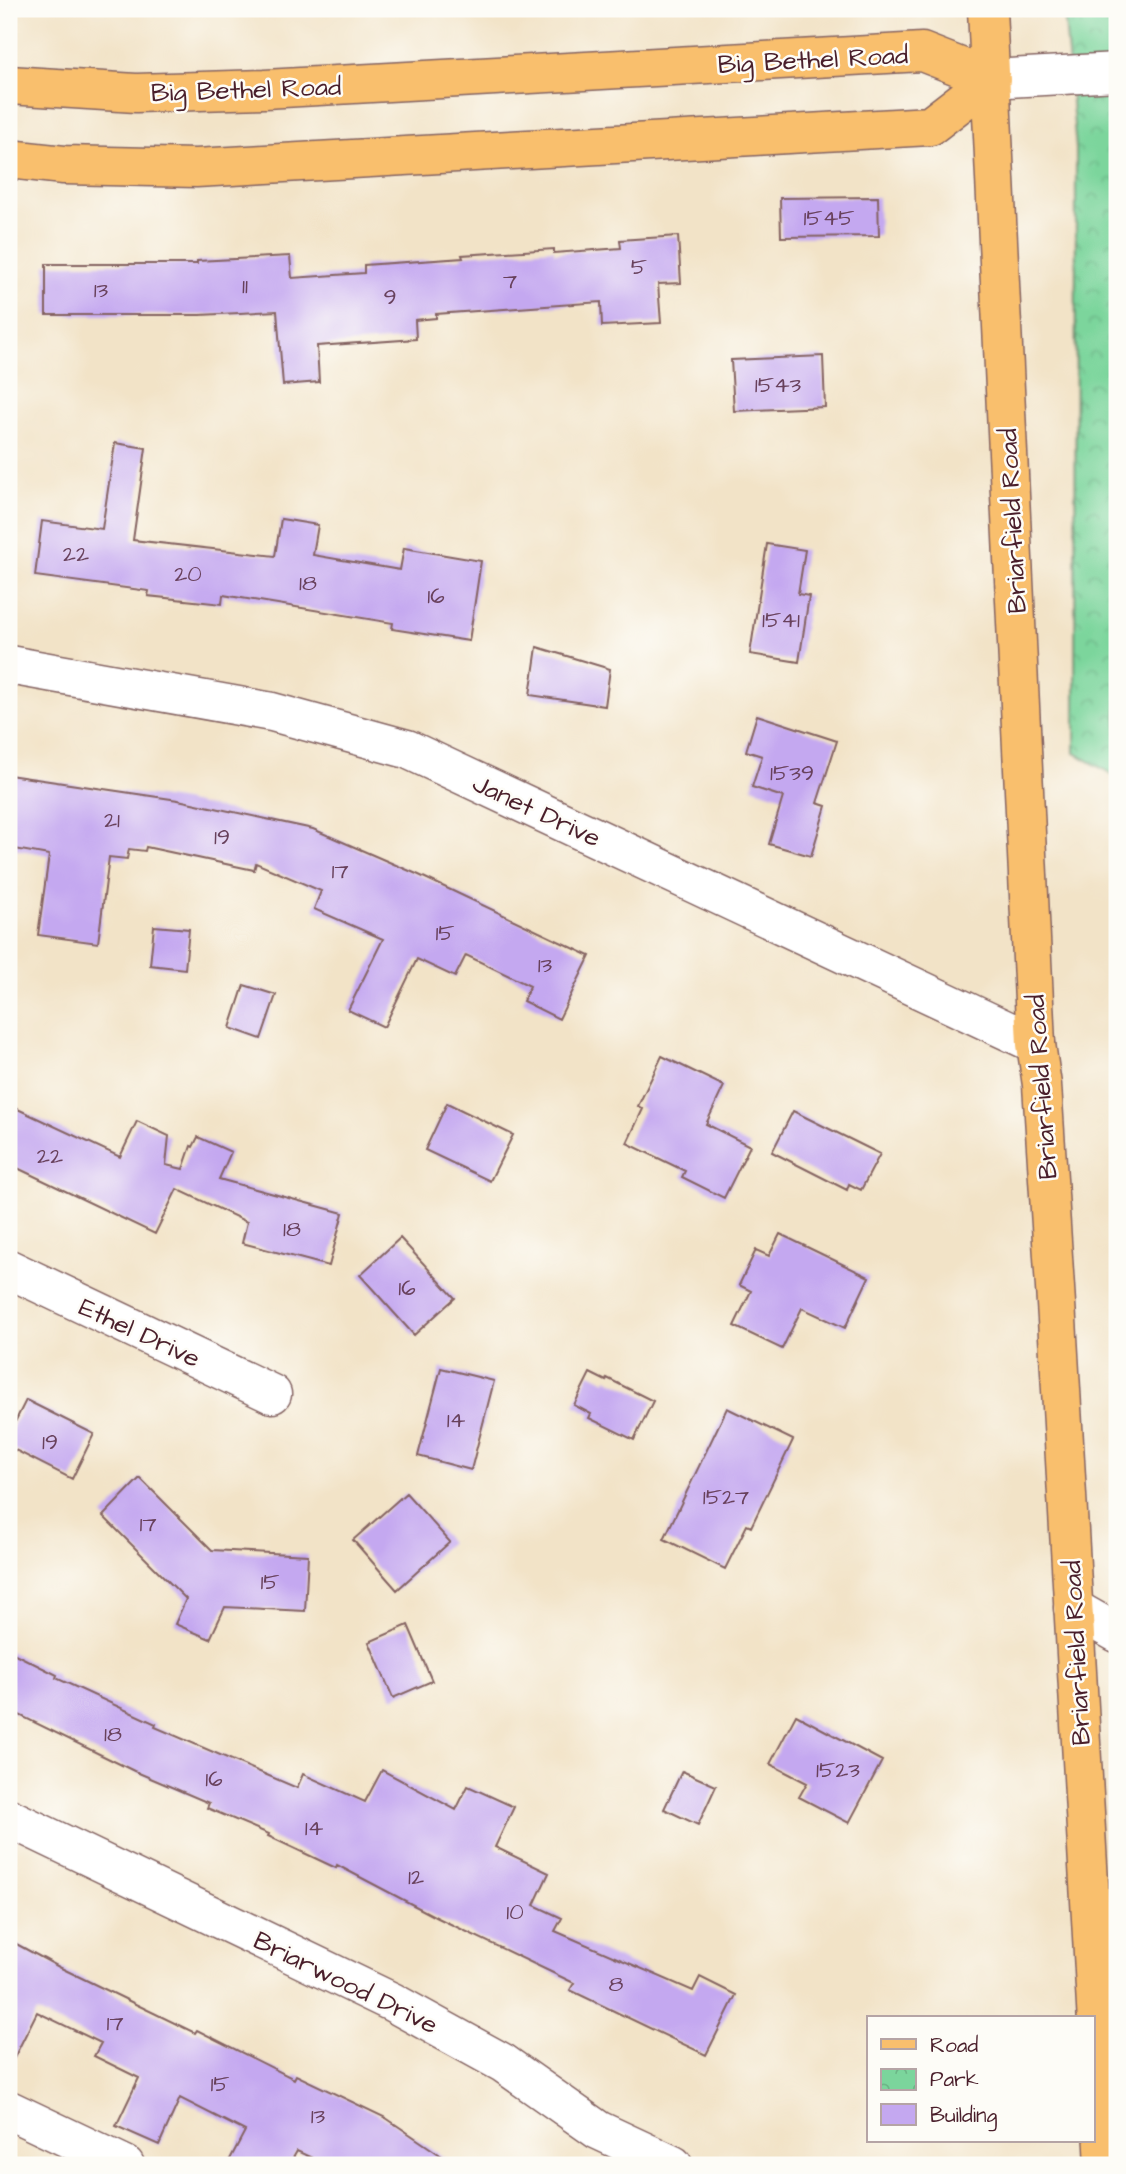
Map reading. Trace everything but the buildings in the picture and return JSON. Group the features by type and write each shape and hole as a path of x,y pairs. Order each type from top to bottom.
{"main road":[{"name":"Briarfield Road","path":"987,9 1037,1044 1042,1086 1105,2165"},
{"name":"Big Bethel Road","path":"9,85 136,93 252,90 922,52 991,79"},
{"path":"9,159 64,165 196,168 930,126 991,79"}],"street":[{"path":"991,79 1117,72"},
{"name":"Janet Drive","path":"9,665 272,712 407,749 1037,1044"},
{"name":"Ethel Drive","path":"9,1269 272,1394"},
{"path":"1073,1608 1117,1633"},
{"name":"Briarwood Drive","path":"9,1818 392,2002 503,2063 598,2130 673,2165"},
{"path":"9,2110 125,2165"}],"green space":[{"path":"1064,9 1117,9 1117,777 1075,753 1076,149"}]}
